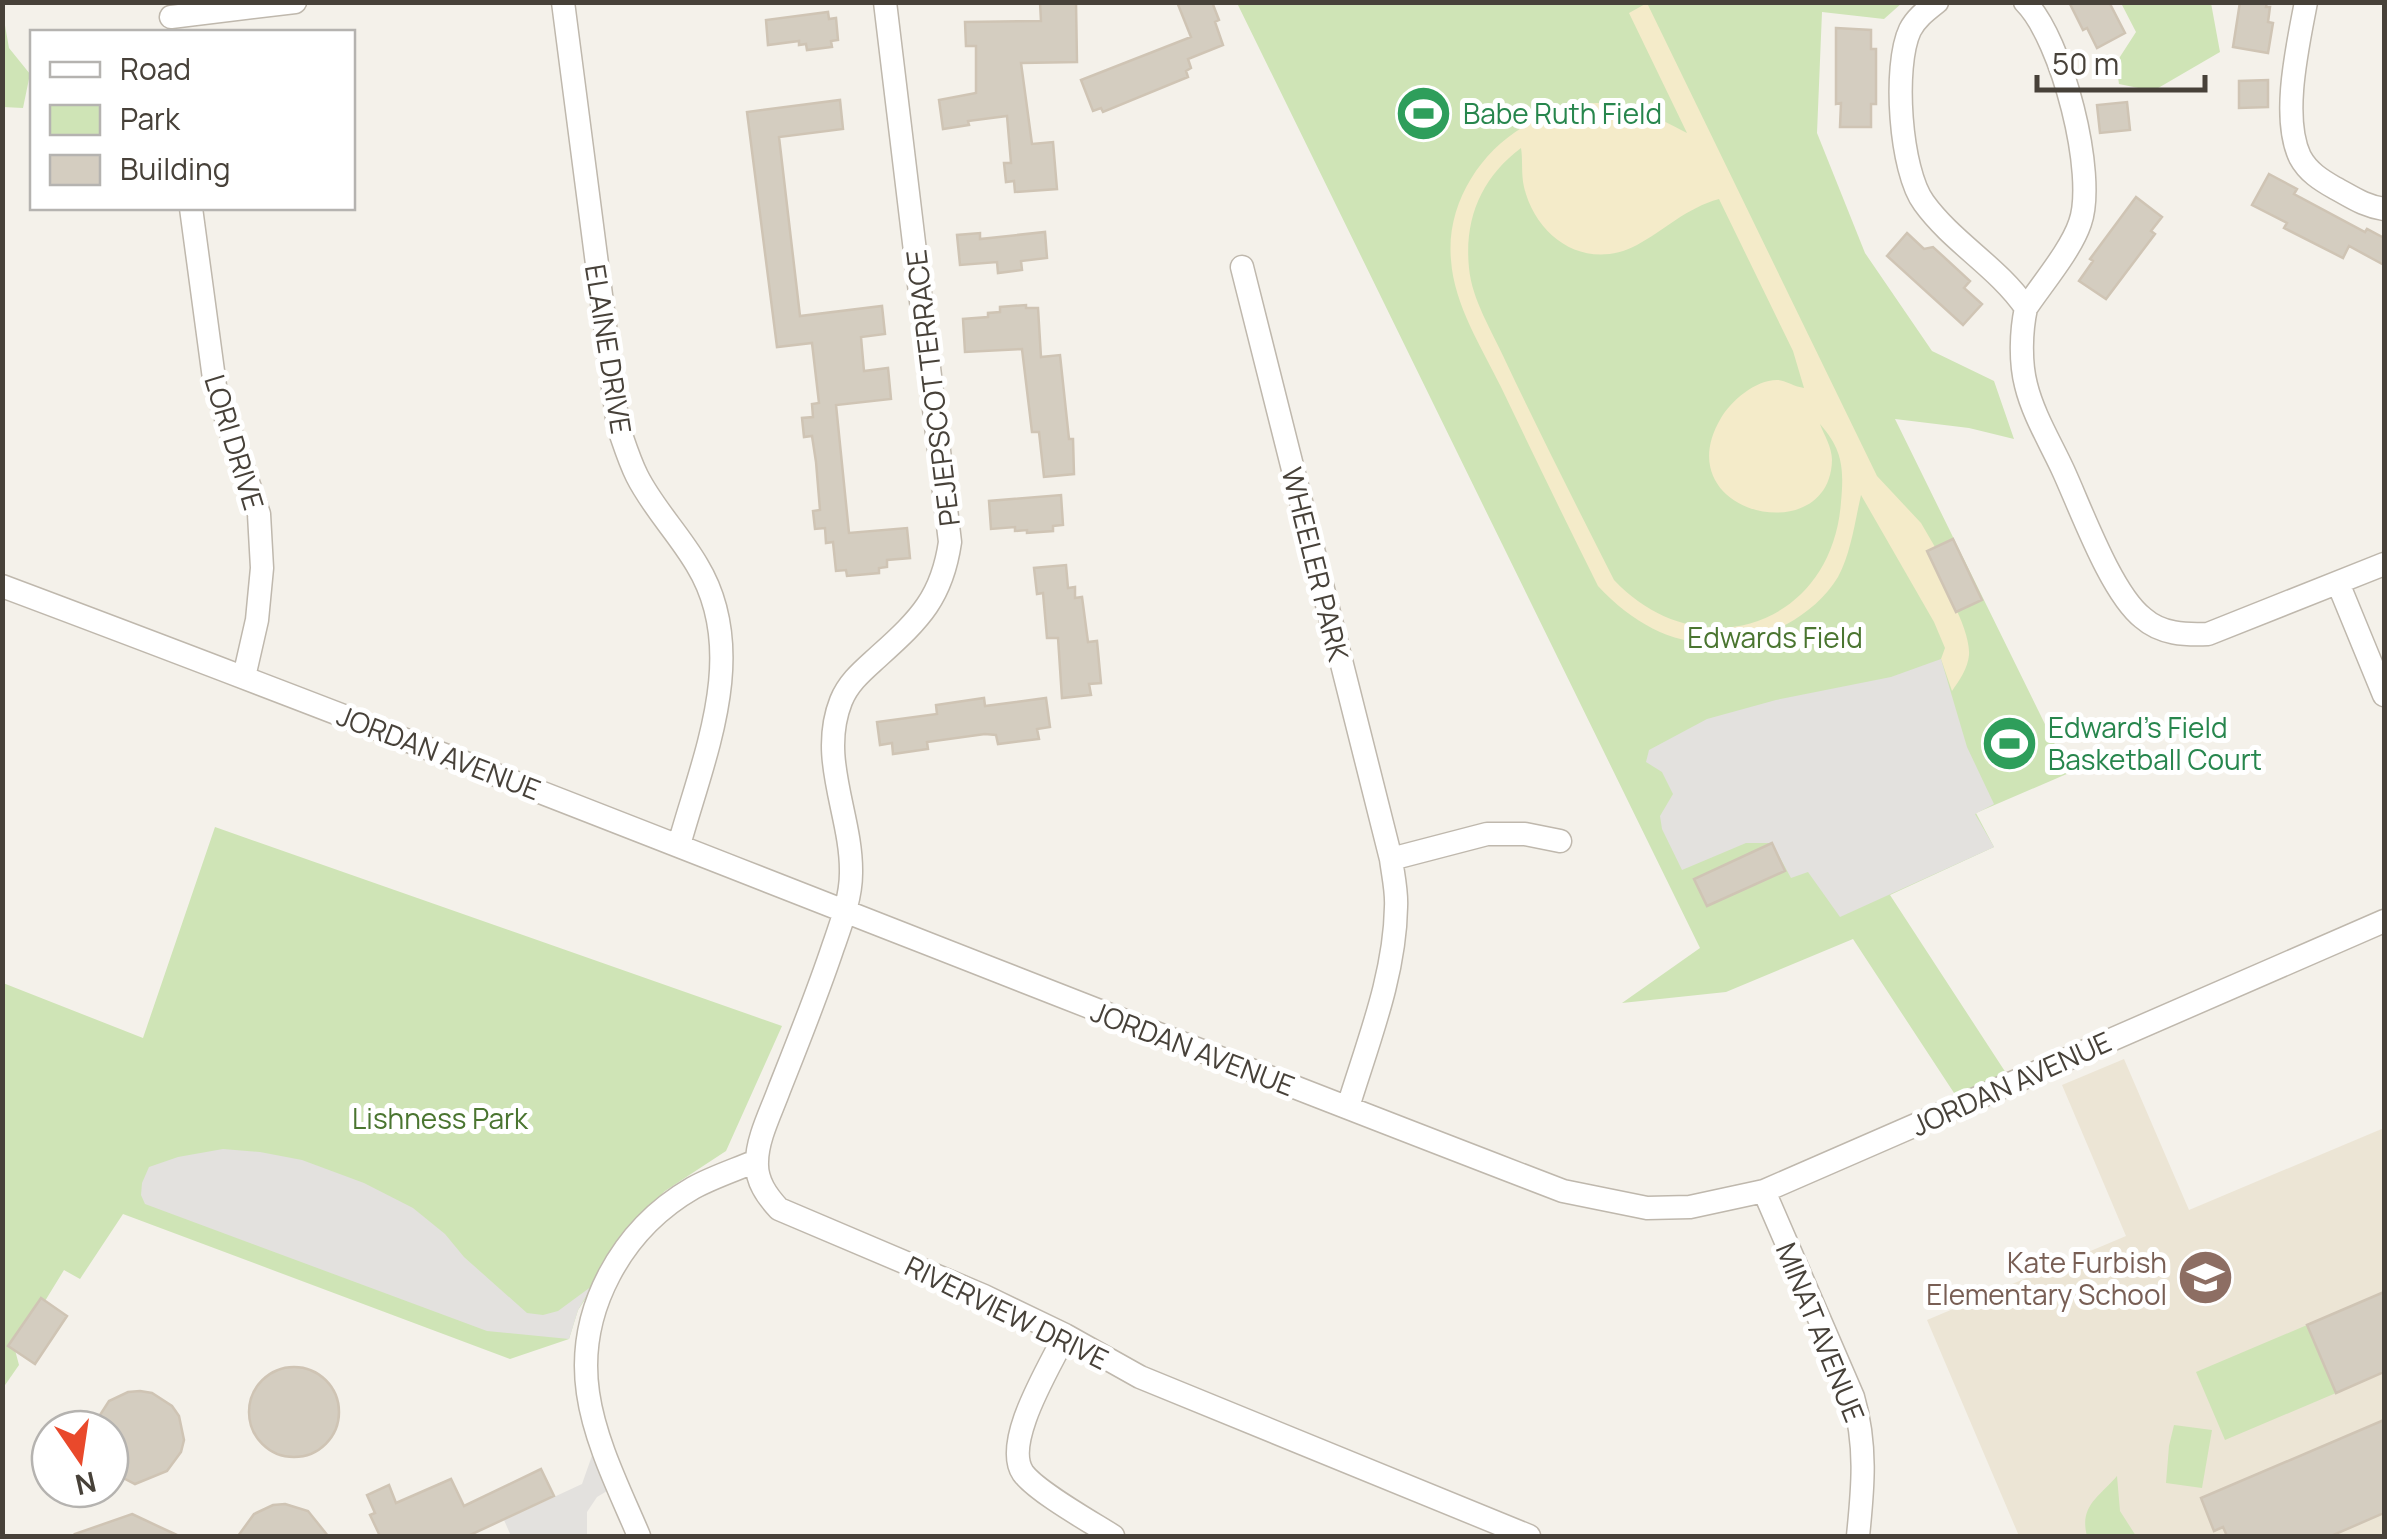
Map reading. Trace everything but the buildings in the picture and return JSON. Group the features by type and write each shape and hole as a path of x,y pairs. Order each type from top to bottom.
{"street":[{"path":"171,17 295,2"},
{"name":"ELAINE DRIVE","path":"563,2 618,426 637,477 708,584 718,609 722,635 716,711 679,845"},
{"name":"PEJEPSCOT TERRACE","path":"844,912 851,866 835,776 835,722 842,698 854,678 928,607 946,567 950,542 885,2"},
{"path":"1937,2 1912,27 1903,49 1901,74 1909,178 1937,219 2010,285 2026,308"},
{"path":"2026,2 2055,49 2080,152 2085,204 2079,227 2026,308 2022,327 2024,382 2125,599 2143,619 2165,630 2208,634 2384,564"},
{"path":"2306,2 2294,98 2293,134 2301,160 2317,178 2354,201 2384,209"},
{"name":"LORI DRIVE","path":"191,210 215,386 259,514 262,542 258,620 244,677"},
{"name":"WHEELER PARK","path":"1242,267 1392,859 1397,903 1391,956 1348,1107"},
{"path":"2338,583 2384,695"},
{"name":"JORDAN AVENUE","path":"2,586 1562,1190 1626,1206 1690,1207 1764,1191 2384,921"},
{"path":"1392,859 1487,834 1524,834 1560,842"},
{"path":"639,1536 610,1466 588,1391 588,1340 600,1292 622,1254 663,1209 696,1186 756,1161 766,1123 844,912"},
{"name":"RIVERVIEW DRIVE","path":"756,1161 767,1197 779,1209 984,1296 1140,1377 1503,1532 1529,1536"},
{"name":"MINAT AVENUE","path":"1764,1191 1860,1424 1864,1478 1858,1536"},
{"path":"1065,1335 1021,1428 1018,1460 1031,1480 1113,1536"}],"shaded area":[{"path":"1941,659 1967,747 1994,804 1975,814 1994,847 1840,917 1808,872 1791,878 1772,843 1746,843 1682,870 1662,829 1660,816 1673,794 1662,772 1646,762 1649,750 1707,719 1776,700 1891,677"},
{"name":"Kate Furbish Elementary School","path":"2124,1059 2189,1210 2384,1128 2384,1536 2019,1536 1927,1320 2126,1236 2062,1085"},
{"path":"223,1149 302,1160 364,1183 413,1208 527,1313 543,1315 558,1311 592,1286 578,1310 569,1339 487,1331 145,1204 142,1183 149,1167"},
{"path":"594,1450 607,1491 597,1497 587,1512 587,1536 511,1536 504,1520 582,1484"}],"green space":[{"name":"Edwards Field","path":"1237,3 1902,3 1884,19 1822,12 1817,133 1865,253 1932,351 1994,381 2014,439 1969,428 1895,419 2069,773 1976,813 1994,847 1890,895 2006,1073 1956,1096 1853,939 1726,992 1622,1003 1700,948"},
{"path":"2121,3 2211,3 2220,52 2153,91 2119,84 2116,63 2136,32"},
{"path":"3,14 9,48 30,74 23,108 3,107"},
{"name":"Lishness Park","path":"215,827 782,1026 726,1151 665,1191 643,1213 578,1310 569,1339 510,1359 123,1214 80,1279 64,1270 9,1347 15,1350 19,1365 3,1388 3,983 143,1038"},
{"path":"2307,1325 2336,1393 2225,1440 2196,1372"},
{"path":"2174,1425 2212,1430 2202,1488 2166,1483"},
{"path":"2117,1476 2120,1511 2136,1536 2087,1536 2088,1509"}],"sand":[{"path":"1647,3 1877,476 1921,523 1935,547 1927,552 1960,617 1968,644 1967,665 1952,691 1941,659 1945,648 1934,622 1861,495 1838,577 1815,604 1787,624 1735,642 1710,643 1662,633 1618,606 1598,586 1470,326 1453,277 1454,220 1468,183 1507,138 1546,115 1587,103 1606,103 1645,113 1687,133 1629,13","holes":["1521,148 1524,187 1530,205 1552,235 1582,252 1618,252 1637,245 1696,208 1719,199 1793,351 1804,388 1780,380 1769,381 1744,393 1731,405 1721,418 1709,451 1714,478 1731,498 1754,510 1781,512 1806,506 1824,489 1832,460 1820,424 1840,460 1841,502 1832,545 1814,580 1788,605 1756,622 1721,628 1684,623 1648,608 1614,580 1478,304 1471,280 1468,250 1478,200 1496,172"]}],"place":[{"name":"Babe Ruth Field","path":"1424,113"},
{"name":"Edward's Field Basketball Court","path":"2009,743"},
{"name":"Kate Furbish Elementary School","path":"2206,1278"}]}
